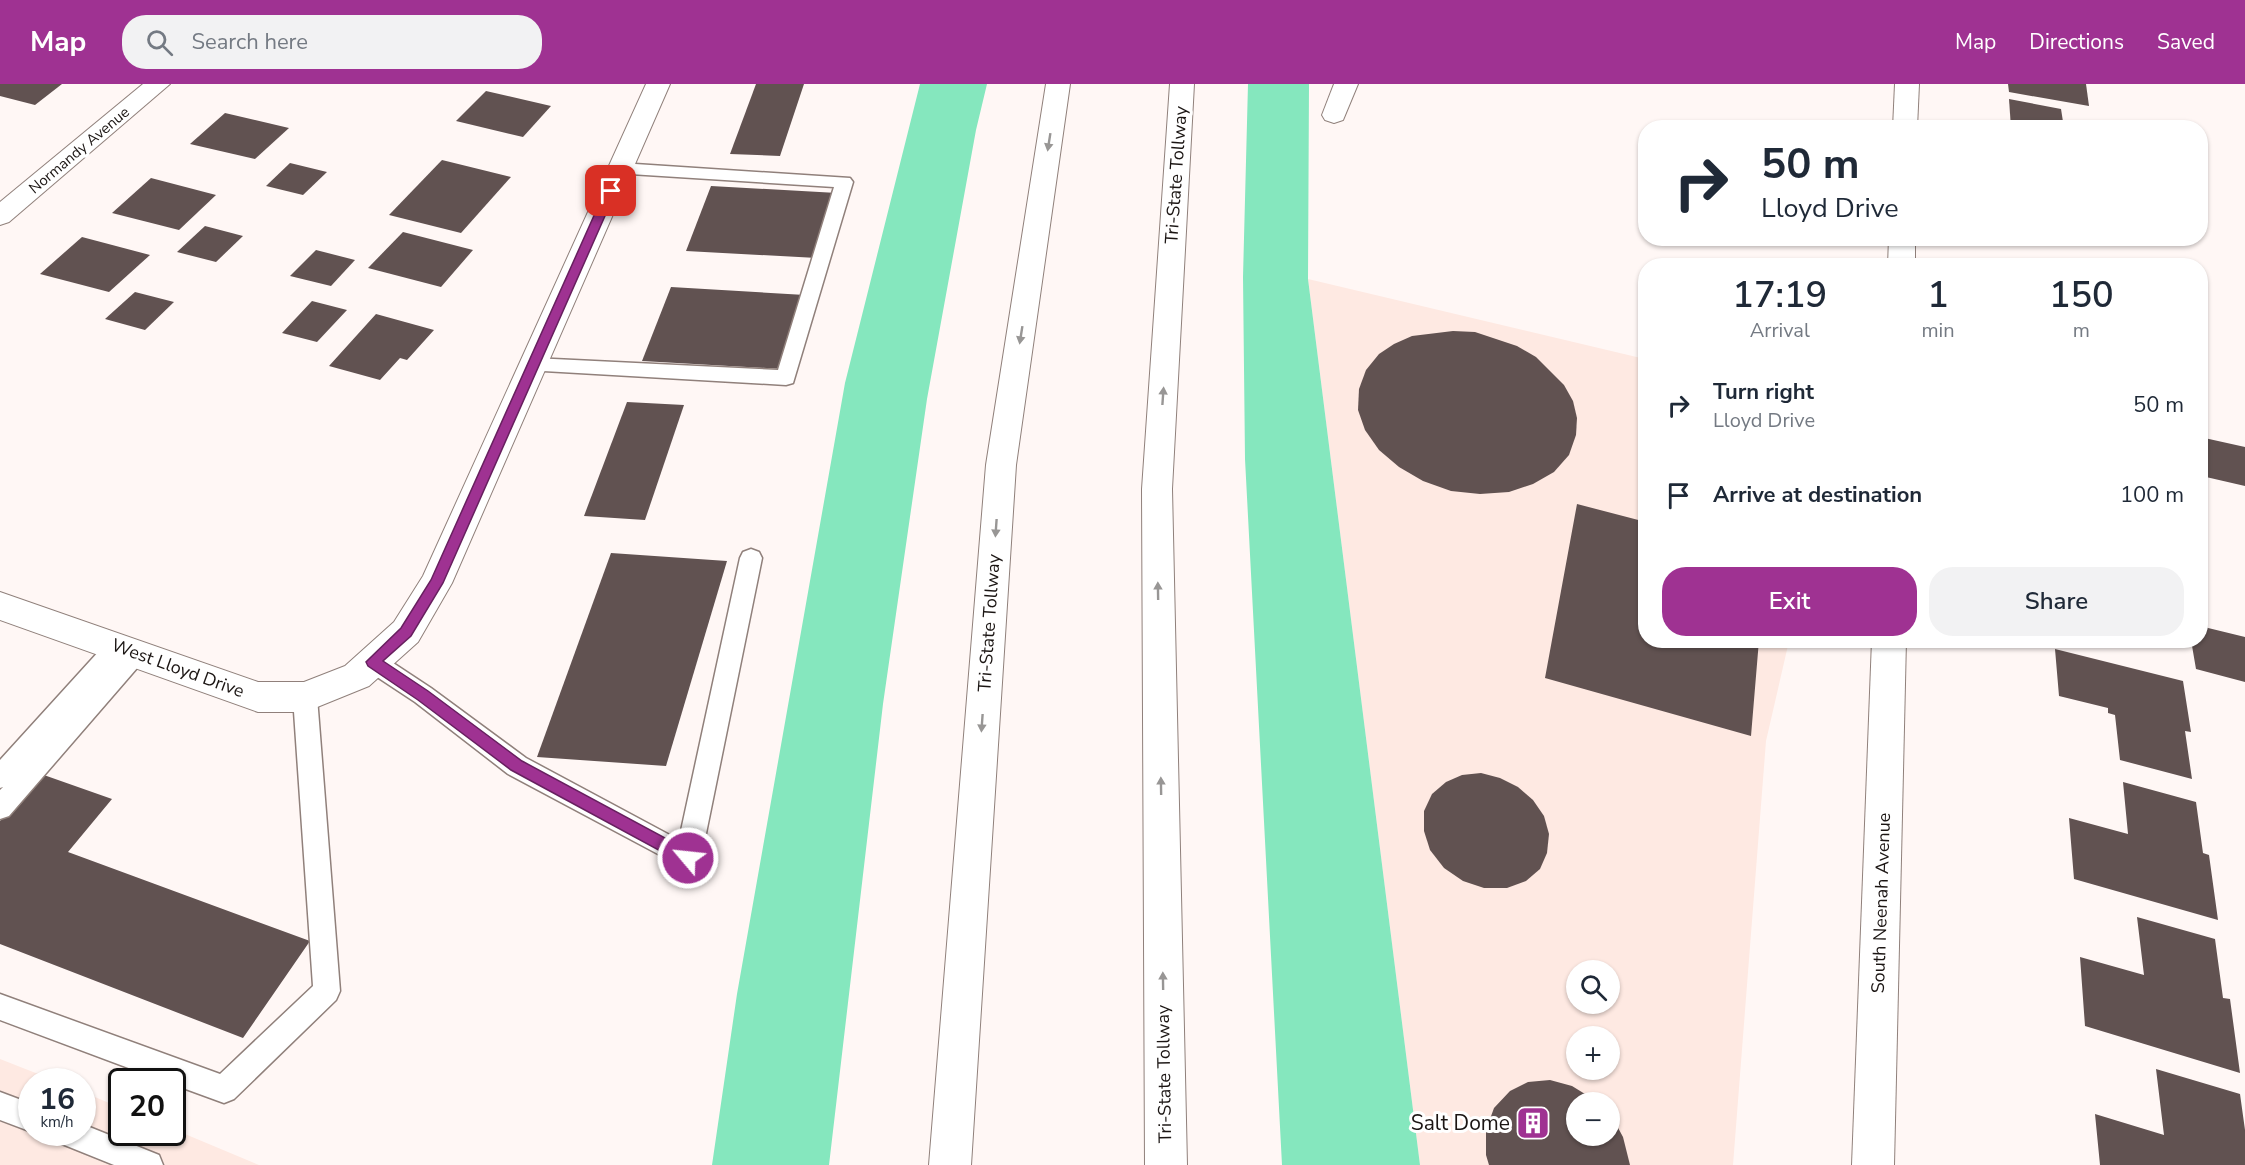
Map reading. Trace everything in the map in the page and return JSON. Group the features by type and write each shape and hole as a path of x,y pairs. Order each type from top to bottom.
{"main road":[{"name":"Normandy Avenue","path":"0,216 158,84"},
{"name":"West Lloyd Drive","path":"0,606 258,697 305,698 365,669 406,632 436,583 658,84"},
{"name":"Tri-State Tollway","path":"950,1165 1001,465 1058,84"},
{"name":"Tri-State Tollway","path":"1166,1165 1157,489 1182,84"},
{"path":"1334,115 1346,84"},
{"path":"1905,120 1906,84"},
{"name":"South Neenah Avenue","path":"1873,1165 1890,648"}],"lane":[{"path":"533,365 786,378 844,182 620,169"},
{"path":"365,669 423,695 517,766 688,858 751,558"},
{"path":"0,777 127,650"},
{"path":"0,808 127,650"},
{"path":"0,1007 224,1089 327,991 305,698"},
{"path":"0,1106 18,1113"},
{"path":"96,1143 149,1165"}],"shaded area":[{"path":"1308,279 1638,357 1638,648 1787,648 1766,741 1733,1165 1420,1165"},
{"path":"0,1059 23,1068 18,1068 18,1146 96,1146 96,1097 108,1103 108,1146 186,1146 186,1134 259,1165 0,1165"}],"green space":[{"path":"920,84 987,84 976,130 927,399 883,704 829,1165 712,1165 737,994 845,383"},
{"path":"1248,84 1309,84 1308,279 1420,1165 1282,1165 1245,459 1243,277"}],"building":[{"path":"0,84 62,84 35,105 0,96"},
{"path":"756,84 804,84 780,156 730,154"},
{"path":"2008,84 2086,84 2089,106 2009,92"},
{"path":"486,91 551,106 523,137 456,121"},
{"path":"2009,99 2061,109 2063,120 2010,120"},
{"path":"225,113 289,128 255,159 190,144"},
{"path":"442,160 511,177 461,233 389,215"},
{"path":"290,163 327,172 303,195 266,186"},
{"path":"151,178 216,195 179,230 112,213"},
{"path":"711,186 837,193 817,258 686,251"},
{"path":"205,226 243,236 216,262 177,252"},
{"path":"403,232 473,250 441,287 368,268"},
{"path":"82,237 150,255 109,292 40,274"},
{"path":"316,250 355,260 331,286 290,276"},
{"path":"671,287 805,295 783,369 642,361"},
{"path":"135,292 174,302 145,330 105,319"},
{"path":"312,301 347,310 317,342 282,333"},
{"path":"376,314 434,330 407,360 400,358 380,380 329,366"},
{"path":"1453,331 1475,332 1517,346 1536,357 1564,385 1573,401 1577,418 1576,435 1569,455 1554,472 1533,484 1509,492 1480,494 1451,491 1423,481 1399,467 1379,450 1365,430 1358,410 1359,389 1366,370 1379,354 1394,344 1412,336"},
{"path":"627,402 684,405 645,520 584,516"},
{"path":"2208,439 2245,447 2245,486 2208,477"},
{"path":"1577,504 1638,520 1638,648 1758,648 1751,736 1545,678"},
{"path":"611,553 727,561 666,766 537,757"},
{"path":"2208,628 2245,637 2245,682 2196,669 2192,648 2208,648"},
{"path":"2055,649 2183,681 2191,732 2185,731 2192,779 2120,760 2115,715 2108,713 2108,708 2059,696"},
{"path":"1481,773 1500,778 1518,787 1533,800 1544,816 1549,834 1547,853 1540,869 1526,881 1507,888 1484,888 1463,881 1444,868 1430,850 1424,831 1424,811 1432,794 1446,782 1462,775"},
{"path":"41,774 112,799 68,852 310,941 243,1038 0,944 0,821"},
{"path":"2123,782 2196,802 2203,853 2209,855 2218,920 2074,879 2069,818 2128,834"},
{"path":"2137,917 2215,939 2223,998 2230,999 2240,1073 2085,1026 2080,957 2144,975"},
{"path":"2156,1069 2240,1094 2245,1130 2245,1165 2100,1165 2095,1114 2164,1135"},
{"name":"Salt Dome","path":"1550,1080 1572,1086 1582,1092 1566,1092 1566,1146 1620,1146 1620,1131 1630,1165 1489,1165 1486,1155 1486,1130 1494,1108 1510,1091 1528,1082"}],"place":[{"name":"Salt Dome","path":"1533,1123"}],"route":[{"path":"611,191 436,583 406,632 373,662 423,695 517,766 688,858"}]}
